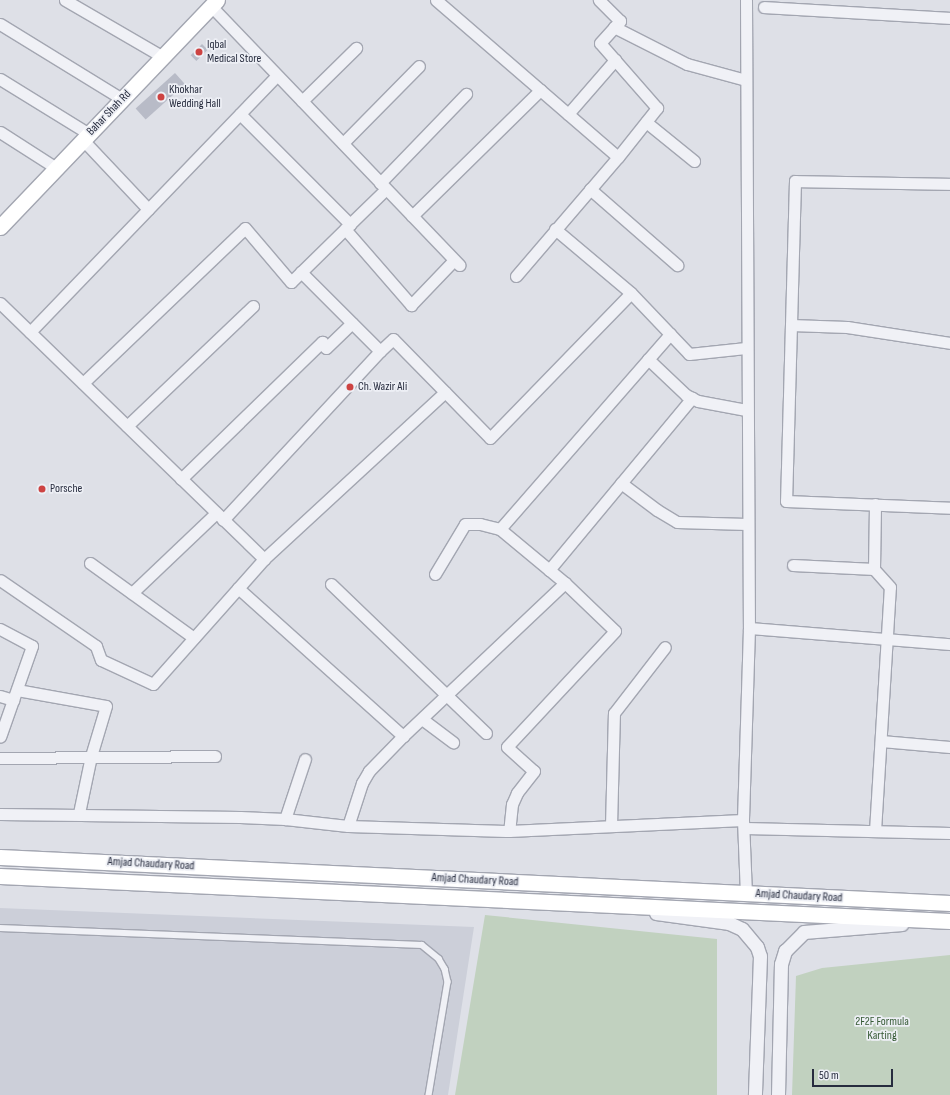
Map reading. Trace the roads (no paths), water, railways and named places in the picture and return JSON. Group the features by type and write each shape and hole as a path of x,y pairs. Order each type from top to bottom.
{"main road":[{"name":"Bahar Shah Rd","path":"0,227 214,3"},
{"name":"Amjad Chaudary Road","path":"0,857 950,903"},
{"name":"Amjad Chaudary Road","path":"0,876 950,922"}],"street":[{"path":"65,0 163,57"},
{"path":"436,0 618,157"},
{"path":"516,276 618,157 657,108 600,43 620,21 599,0"},
{"path":"746,0 746,410 748,628 744,824 746,894"},
{"path":"214,3 277,75 457,263 411,305 347,227 240,114"},
{"path":"764,7 950,18"},
{"path":"0,24 122,99"},
{"path":"614,27 687,64 746,80"},
{"path":"302,101 356,48"},
{"path":"568,114 615,60"},
{"path":"343,144 419,66"},
{"path":"30,332 277,75"},
{"path":"0,79 86,137 148,210"},
{"path":"412,216 540,90"},
{"path":"83,383 245,228 291,282 347,227 466,94"},
{"path":"646,122 694,161"},
{"path":"0,132 56,168"},
{"path":"950,184 795,181 786,501 950,508"},
{"path":"590,189 677,265"},
{"path":"555,229 631,293 689,354 746,348"},
{"path":"301,272 380,351"},
{"path":"132,594 219,516 393,339 490,438 631,293"},
{"path":"0,303 264,559"},
{"path":"127,426 253,306"},
{"path":"181,479 322,342 326,348 352,323"},
{"path":"791,325 847,327 950,343"},
{"path":"500,529 670,334"},
{"path":"648,359 668,380 692,398 746,410"},
{"path":"0,580 96,646 100,660 153,684 264,559 445,392"},
{"path":"549,570 692,398"},
{"path":"621,483 657,510 677,522 747,524"},
{"path":"875,504 874,569 890,587 875,831"},
{"path":"435,574 465,524 480,524 500,529 566,583 615,631 507,747 534,771 517,793 512,804 509,831"},
{"path":"90,563 194,638"},
{"path":"793,565 874,569"},
{"path":"348,826 365,777 403,736 566,583"},
{"path":"331,584 486,733"},
{"path":"238,588 403,736"},
{"path":"748,628 950,644"},
{"path":"0,629 32,646 0,737"},
{"path":"611,826 614,713 665,647"},
{"path":"0,696 15,695 106,706 91,756 79,813"},
{"path":"422,719 453,742"},
{"path":"880,741 950,747"},
{"path":"0,758 215,756"},
{"path":"285,819 305,759"},
{"path":"0,814 79,813 285,819 348,826 509,831 611,826 744,824 950,834"},
{"path":"580,903 729,923 742,929 751,938 760,956 755,1095"},
{"path":"778,1095 781,964 785,951 794,939 804,932 824,929 950,922"}],"lane":[{"path":"0,928 422,945 439,959 446,969 448,982 429,1095"}],"place":[{"name":"Iqbal Medical Store","path":"199,52"},
{"name":"Khokhar Wedding Hall","path":"161,97"},
{"name":"Ch. Wazir Ali","path":"350,387"},
{"name":"Porsche","path":"42,489"}],"park label":[{"name":"2F2F Formula Karting","path":"882,1029"}]}
